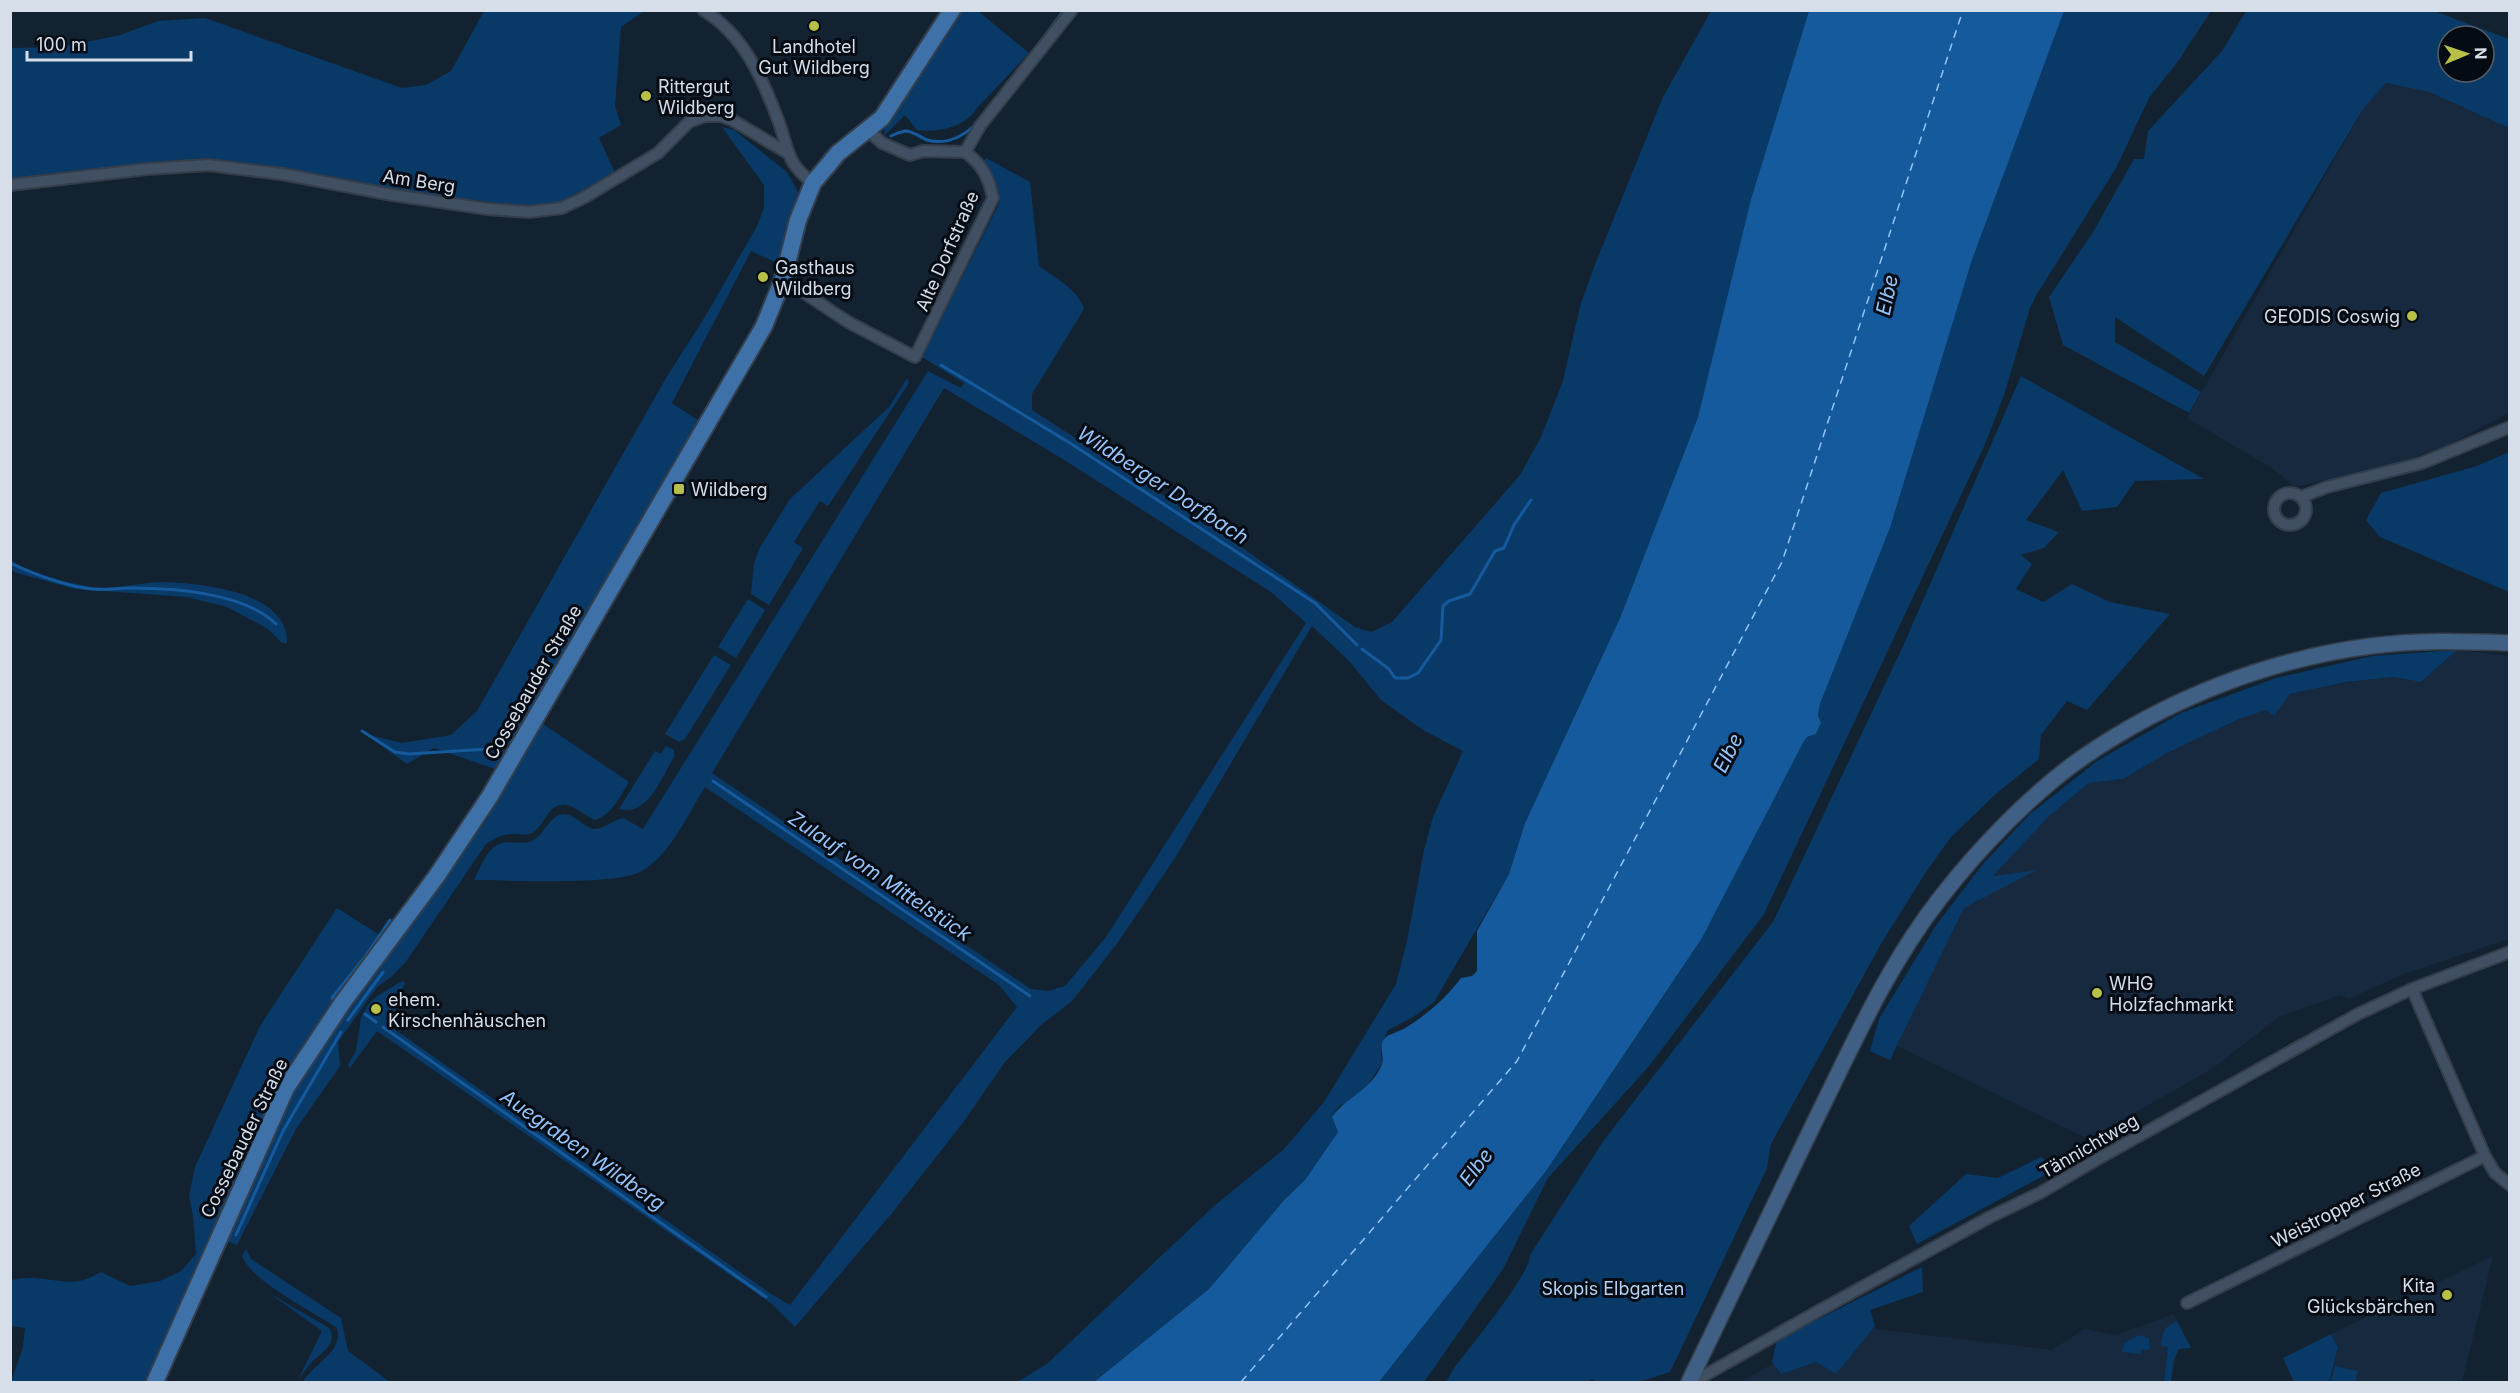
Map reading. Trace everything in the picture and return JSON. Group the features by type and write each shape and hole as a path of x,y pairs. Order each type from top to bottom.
{"main road":[{"name":"Cossebauder Straße","path":"155,1383 286,1088 343,1002 436,877 490,796 764,326 783,279 798,220 813,183 822,169 838,153 869,131 893,104 952,10"},
{"path":"1691,1383 1862,1024 1899,958 1940,898 1976,855 2017,813 2081,759 2147,718 2223,683 2301,659 2371,646 2442,640 2509,642"}],"street":[{"path":"703,10 718,19 744,47 778,122 786,152 799,172 813,183"},
{"path":"869,131 882,143 910,155 923,151 965,152 980,126 1072,10"},
{"name":"Am Berg","path":"10,185 147,169 208,165 282,174 488,209 529,212 562,208 585,197 658,153 689,122 705,116 722,116 732,120 786,152"},
{"name":"Alte Dorfstraße","path":"783,279 848,322 915,357 993,198 990,180 975,160 965,152"},
{"path":"2301,497 2326,487 2422,463 2510,427"},
{"name":"Tännichtweg","path":"1691,1383 1990,1217 2040,1193 2348,1019 2412,989 2510,952"},
{"path":"2412,989 2485,1156 2495,1173 2510,1185"},
{"name":"Weistropper Straße","path":"2187,1303 2485,1156"}],"shaded area":[{"path":"2386,83 2429,92 2509,128 2509,413 2446,446 2387,467 2295,487 2272,468 2187,418 2363,109"},
{"path":"2457,650 2509,656 2509,939 2401,975 2349,999 2341,995 2280,1016 2212,1069 2088,1139 1897,1046 1964,907 2035,871 1992,876 2048,817 2089,783 2123,779 2167,753 2239,719 2266,710 2274,716 2290,694 2346,682 2393,677 2421,682"},
{"name":"Kita Glücksbärchen","path":"2493,1256 2462,1382 2329,1382 2338,1349 2331,1334"},
{"path":"2174,1314 2191,1348 2179,1349 2176,1354 2171,1382 1740,1382 1843,1325 2052,1350 2084,1329 2116,1335"}],"green space":[{"path":"484,11 644,11 621,27 615,106 621,125 599,138 615,173 564,202 523,206 395,190 237,162 208,161 11,181 11,48 62,47 120,35 158,21 205,18 402,88 426,85 451,71"},
{"path":"960,11 978,11 1029,53 966,120 950,127 925,131 917,130 905,115 884,136 885,124 900,106"},
{"path":"1711,11 1809,11 1751,199 1698,417 1620,618 1525,823 1509,874 1434,1002 1413,1017 1388,1030 1381,1046 1382,1063 1365,1089 1349,1102 1339,1106 1332,1116 1338,1132 1305,1180 1285,1199 1209,1289 1094,1382 1017,1382 1047,1364 1214,1206 1284,1149 1324,1102 1396,984 1433,817 1463,751 1423,730 1381,700 1350,662 1312,626 1175,858 1116,945 1072,1001 1041,1025 1005,1062 962,1124 892,1213 795,1327 772,1304 377,1031 350,1068 348,1065 356,1051 361,1018 368,1005 376,997 402,981 405,983 390,1026 771,1294 790,1305 1017,1007 999,985 705,787 670,844 652,864 642,871 610,879 474,880 484,859 493,848 502,843 524,843 534,840 559,815 568,815 593,829 601,828 623,818 643,829 928,371 961,388 964,383 922,357 1000,202 994,180 983,162 986,158 1030,182 1039,266 1072,290 1084,309 1032,394 1032,410 1214,528 1355,627 1371,632 1392,622 1520,475 1541,437 1563,381 1580,306 1663,97","holes":["944,388 1061,458 1271,592 1306,623 1106,937 1065,986 1048,991 1031,989 712,773"]},
{"path":"2064,11 2211,11 2179,60 2149,98 2116,168 2030,308 2004,395 1986,442 1764,914 1650,1065 1548,1178 1503,1269 1424,1382 1379,1382 1546,1171 1702,938 1803,743 1807,737 1816,734 1821,724 1818,715 1820,704 1890,528 1972,260"},
{"path":"2246,11 2434,11 2469,24 2436,24 2436,84 2496,84 2496,34 2509,39 2509,128 2429,92 2386,83 2363,109 2204,376 2115,317 2115,342 2201,392 2189,413 2063,345 2049,297 2093,232 2134,159 2144,159 2148,131 2222,51"},
{"path":"722,127 734,130 787,172 798,192 777,263 751,251 672,403 702,423 495,769 434,748 407,764 365,734 402,743 451,735 477,711 666,378 706,315 757,226 764,208 764,185"},
{"name":"Skopis Elbgarten","path":"2021,376 2204,479 2135,481 2117,507 2082,511 2063,470 2026,520 2059,532 2044,548 2021,555 2032,564 2016,589 2043,602 2072,584 2110,602 2170,614 2087,710 2067,701 2041,735 2039,759 1997,793 1951,837 1926,872 1882,942 1771,1144 1767,1168 1670,1372 1641,1381 1620,1384 1591,1379 1588,1382 1446,1382 1510,1294 1528,1264 1530,1255 1604,1140 1773,922 1904,644"},
{"path":"907,378 909,383 828,506 820,501 794,542 803,548 769,605 751,594 754,564 759,549 790,499 889,407"},
{"path":"2509,452 2509,592 2380,537 2366,520 2381,493 2477,466"},
{"path":"11,560 29,570 93,587 110,588 162,582 198,585 240,593 274,612 284,625 287,643 282,643 268,629 227,607 187,597 75,589 17,573 11,570"},
{"path":"748,599 765,610 736,658 718,647"},
{"path":"2457,650 2421,682 2393,677 2346,682 2290,694 2274,716 2266,710 2239,719 2167,753 2123,779 2089,783 2048,817 1993,876 2037,870 1964,908 1890,1060 1870,1051 1879,1019 1937,924 1983,864 2030,814 2097,761 2181,713 2276,678 2372,656"},
{"path":"714,655 731,665 685,739 679,742 665,734"},
{"path":"543,724 629,782 615,804 601,818 595,820 570,806 556,806 540,826 530,834 504,835 486,844 405,963 377,987 338,1042 340,1066 296,1129 237,1245 226,1241 293,1092 349,1006 483,825"},
{"path":"666,746 674,750 674,757 659,785 646,802 638,807 629,810 619,809 655,751 661,754"},
{"path":"337,908 383,937 301,1048 275,1090 147,1382 11,1382 23,1347 25,1328 11,1326 11,1280 32,1278 76,1281 101,1272 130,1286 160,1281 181,1271 196,1254 189,1195 195,1167 260,1026"},
{"path":"2041,1157 2056,1169 1917,1244 1909,1226 1966,1174 1998,1178"},
{"path":"246,1249 251,1259 341,1318 348,1351 390,1382 303,1382 332,1351 338,1336 337,1328 258,1276 242,1256"},
{"path":"1922,1267 1923,1292 1870,1310 1875,1326 1836,1374 1816,1362 1781,1374 1772,1362 1777,1340"},
{"path":"269,1293 329,1328 332,1333 328,1347 311,1363 297,1382 322,1331"},
{"path":"2177,1321 2191,1348 2179,1349 2173,1361 2171,1382 2164,1382 2168,1347 2161,1346 2165,1330"},
{"path":"2331,1334 2338,1348 2329,1382 2294,1382 2283,1358"},
{"path":"2140,1335 2149,1338 2150,1350 2141,1349 2141,1354 2122,1352 2124,1343"},
{"path":"2335,1366 2358,1371 2355,1382 2331,1382"}],"water":[{"name":"Elbe","path":"1809,11 2064,11 1972,260 1890,528 1820,704 1818,715 1821,723 1816,734 1807,737 1803,743 1702,938 1546,1171 1379,1382 1094,1382 1209,1289 1285,1199 1305,1180 1338,1132 1332,1117 1378,1073 1383,1061 1383,1040 1423,1016 1443,999 1461,978 1472,976 1477,971 1477,931 1509,874 1525,823 1620,618 1698,417 1751,199"}],"waterway":[{"path":"1047,33 1064,10"},
{"path":"891,136 905,131 927,140 947,141 965,133 975,125"},
{"name":"Wildberger Dorfbach","path":"941,365 1070,443 1315,603 1357,645"},
{"name":"Wildberger Dorfbach","path":"1362,649 1389,669 1395,678 1408,678 1418,673 1441,640 1443,606 1449,601 1470,594 1495,551 1504,548 1514,525 1531,500"},
{"name":"Zulauf vom Mittelstück","path":"10,563 47,578 85,588 168,589 208,594 246,605 276,624"},
{"name":"Zulauf vom Mittelstück","path":"362,731 395,752 409,754 488,749 499,741 518,705 533,690"},
{"name":"Zulauf vom Mittelstück","path":"713,781 1030,996"},
{"path":"332,998 365,957 390,920"},
{"path":"348,1020 383,972"},
{"name":"Auegraben Wildberg","path":"365,1014 376,1022"},
{"name":"Auegraben Wildberg","path":"383,1027 766,1297"},
{"name":"Auegraben Wildberg","path":"236,1235 283,1131 341,1032"}],"ferry route":[{"path":"1241,1382 1517,1061 1782,562 1963,10"}],"place":[{"name":"Landhotel Gut Wildberg","path":"814,26"},
{"name":"Rittergut Wildberg","path":"646,96"},
{"name":"Gasthaus Wildberg","path":"763,277"},
{"name":"GEODIS Coswig","path":"2412,316"},
{"name":"Wildberg","path":"679,489"},
{"name":"WHG Holzfachmarkt","path":"2097,993"},
{"name":"ehem. Kirschenhäuschen","path":"376,1009"},
{"name":"Kita Glücksbärchen","path":"2447,1295"}]}
